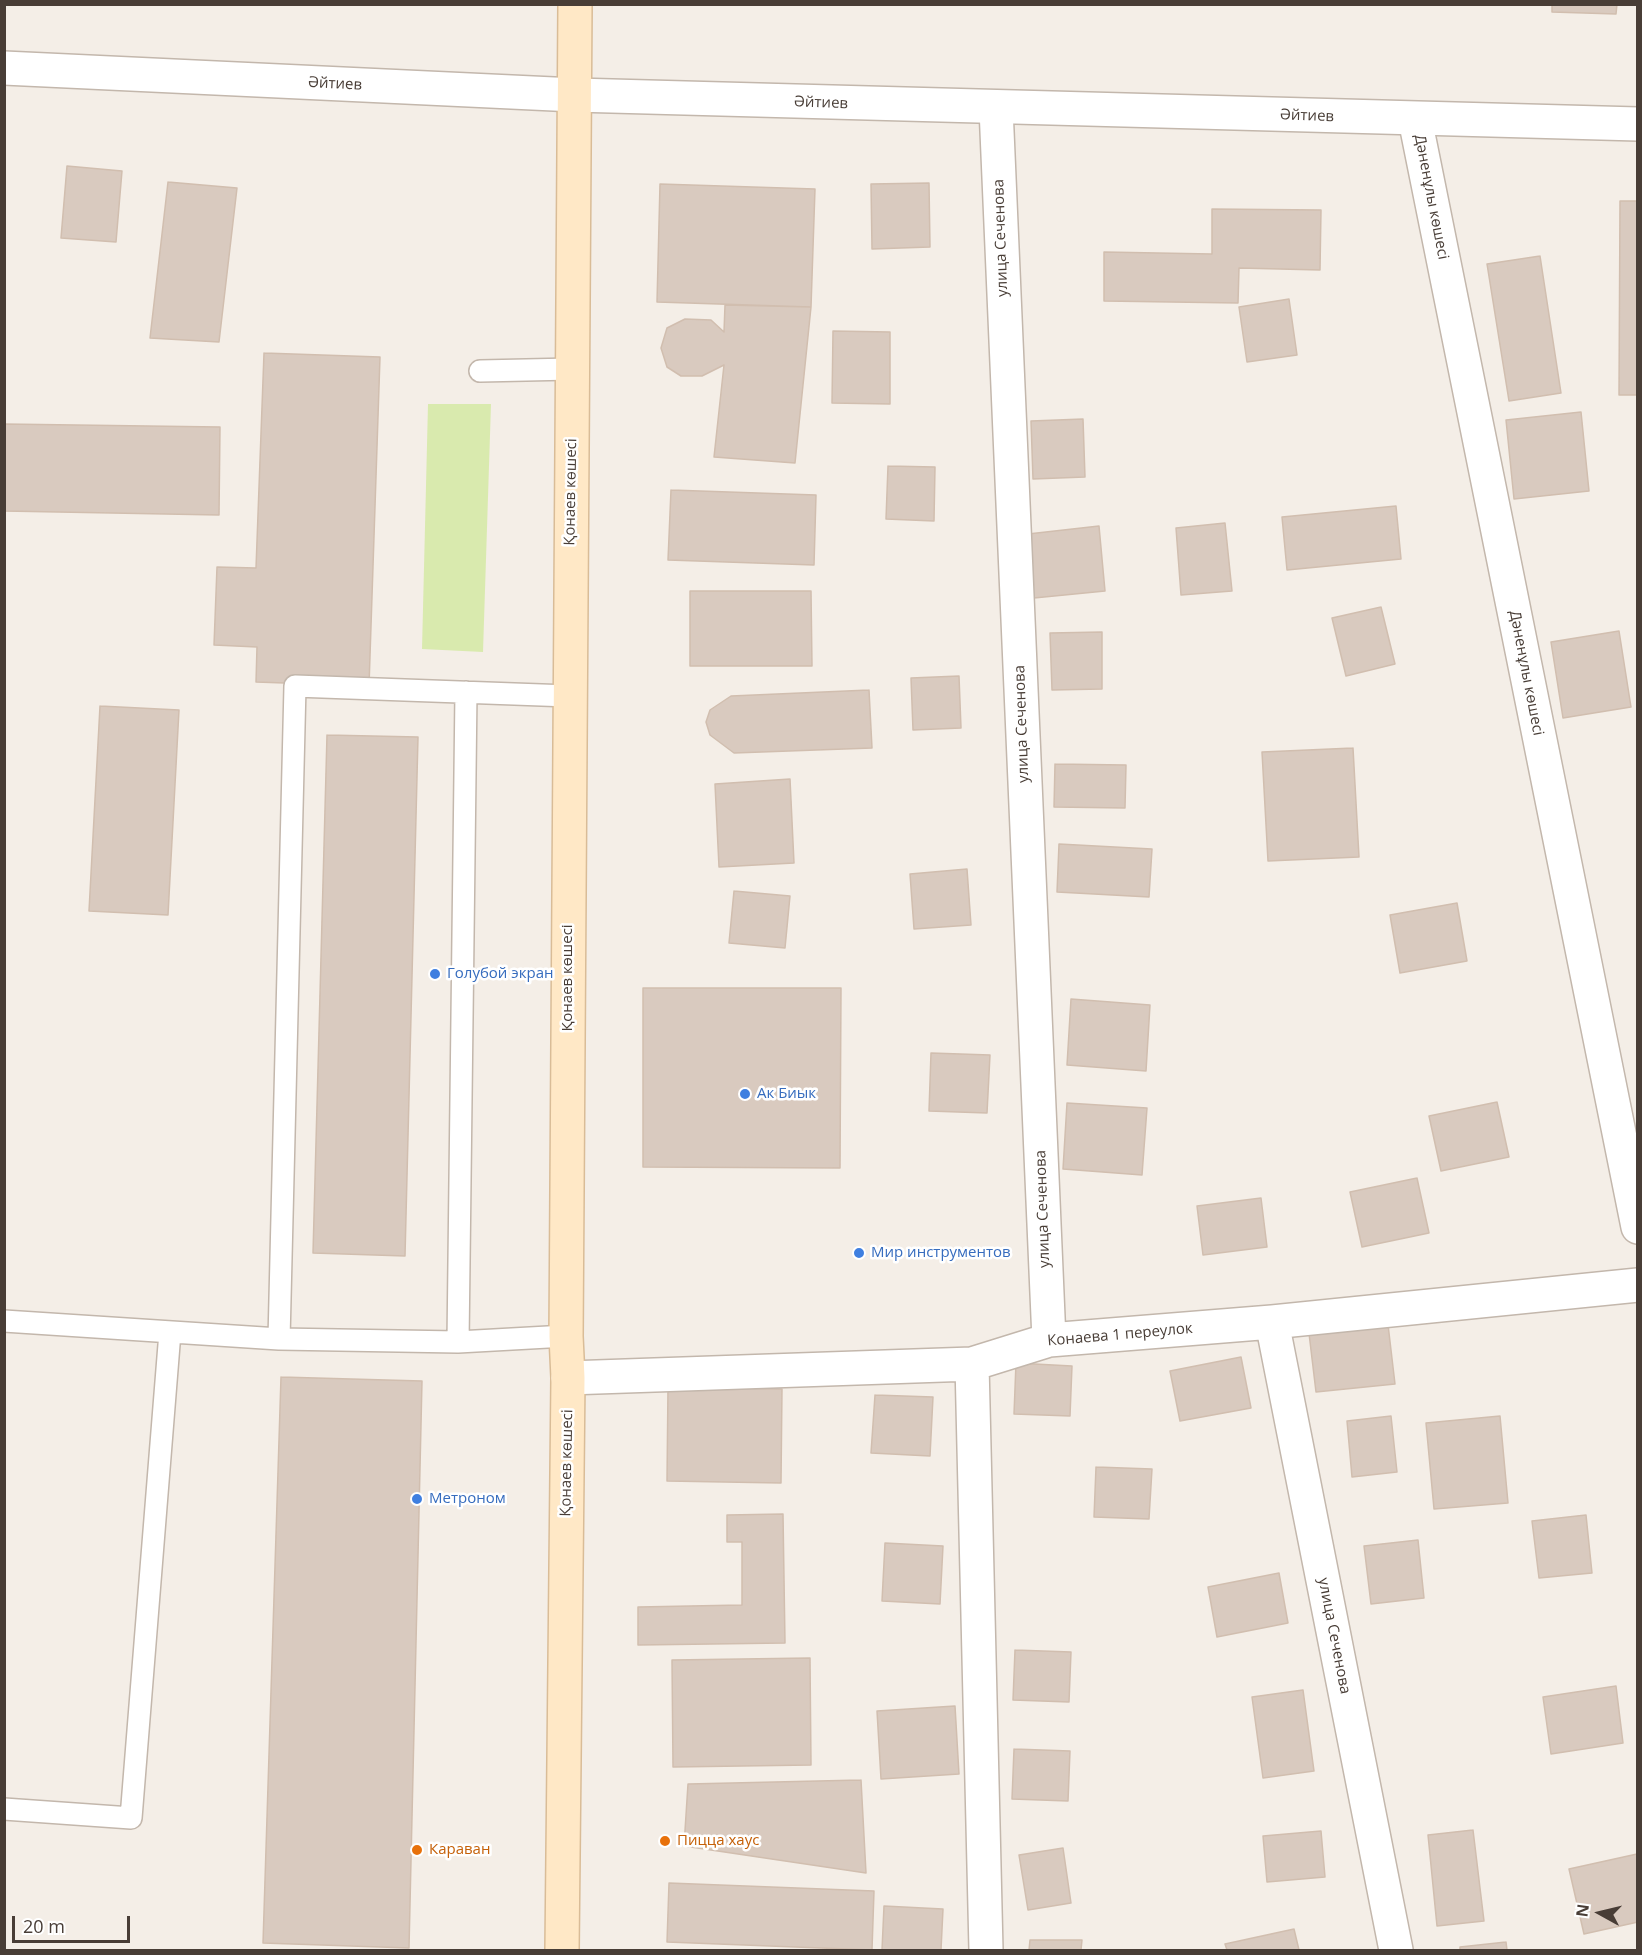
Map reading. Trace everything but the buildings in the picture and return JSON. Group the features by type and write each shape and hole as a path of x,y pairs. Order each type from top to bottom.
{"main road":[{"name":"Қонаев көшесі","path":"562,1950 568,1378 566,1336 569,696 575,4"}],"street":[{"name":"Әйтиев","path":"4,68 575,95 1638,124"},
{"name":"улица Сеченова","path":"996,108 1049,1340"},
{"name":"Дәненұлы көшесі","path":"1415,119 1638,1227"},
{"name":"Конаева 1 переулок","path":"568,1378 972,1364 1049,1340 1272,1322 1638,1285"},
{"name":"улица Сеченова","path":"1272,1322 1396,1950"},
{"path":"972,1364 986,1950"}],"lane":[{"path":"480,371 572,369"},
{"path":"279,1339 295,686 569,696"},
{"path":"458,1342 466,692"},
{"path":"4,1321 279,1339 458,1342 566,1336"},
{"path":"4,1809 131,1818 170,1332"}],"green space":[{"path":"428,404 491,404 483,652 422,649"}],"place":[{"name":"Голубой экран","path":"435,974"},
{"name":"Ак Биык","path":"745,1094"},
{"name":"Мир инструментов","path":"859,1253"},
{"name":"Метроном","path":"417,1499"},
{"name":"Пицца хаус","path":"665,1841"},
{"name":"Караван","path":"417,1850"}]}
